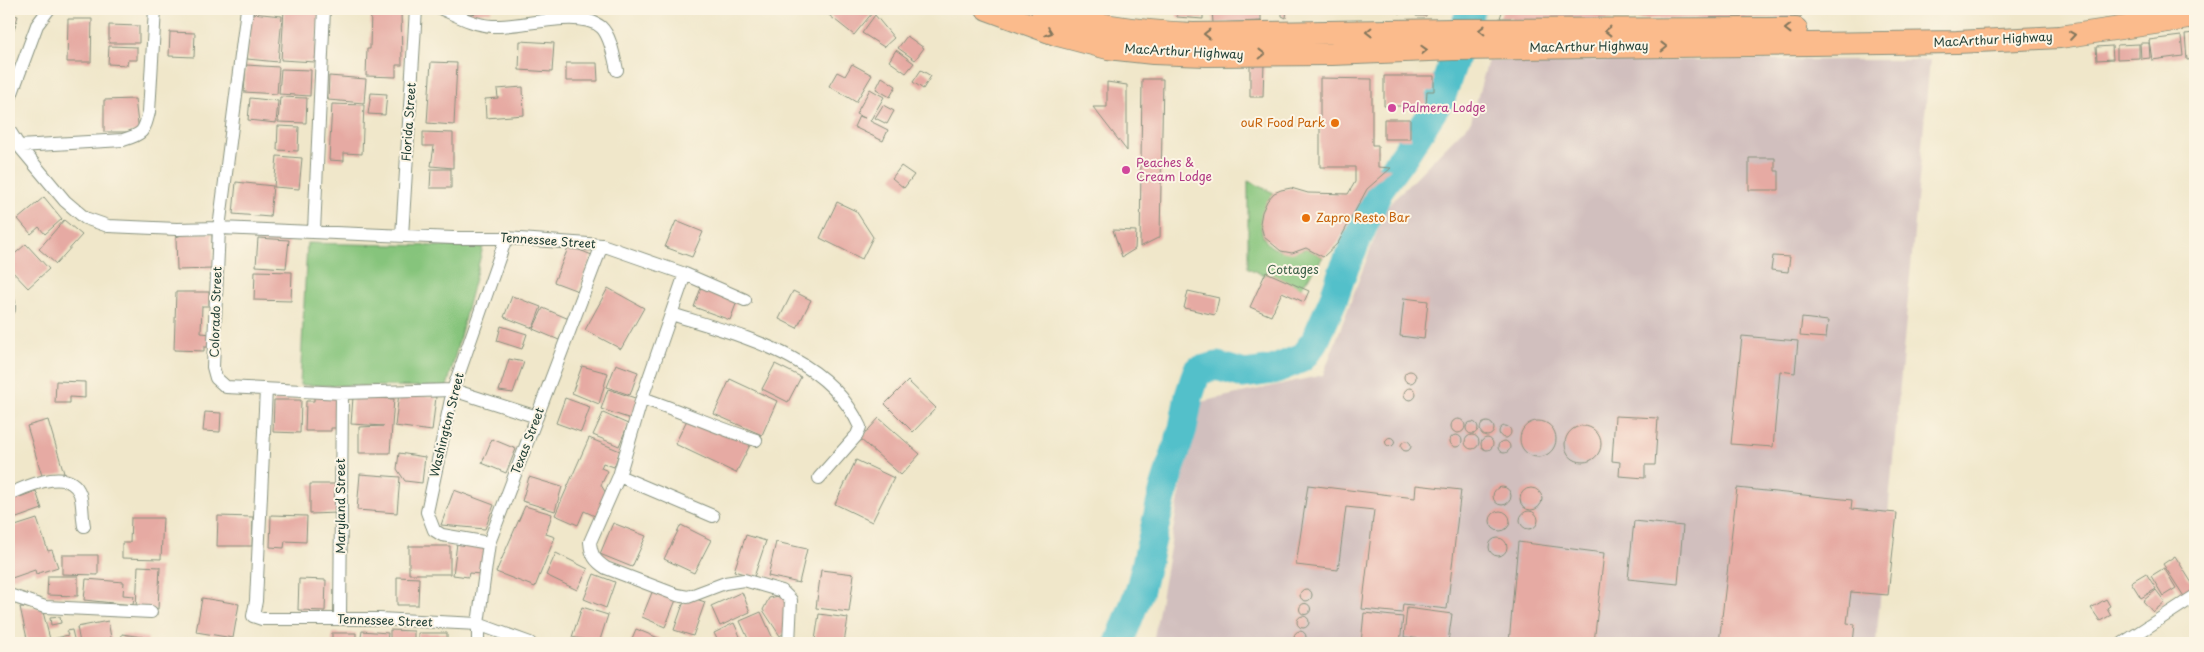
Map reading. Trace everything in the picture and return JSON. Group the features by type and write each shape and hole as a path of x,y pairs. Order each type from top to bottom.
{"highway":[{"name":"MacArthur Highway","path":"987,9 1058,35 1108,48 1153,53 1206,55 1303,54 1453,39"},
{"name":"MacArthur Highway","path":"1042,9 1069,18 1151,32 1511,40 1957,42 2060,37 2195,18"},
{"name":"MacArthur Highway","path":"1511,40 1945,28 2058,22 2151,9"}],"street":[{"path":"9,100 37,25 49,9"},
{"path":"19,146 123,140 138,136 145,128 149,112 155,9"},
{"name":"Colorado Street","path":"247,9 219,228 214,367 216,378 226,387 272,391 342,393 454,390 537,417"},
{"path":"314,231 324,9"},
{"name":"Florida Street","path":"402,236 416,9"},
{"path":"442,9 475,23 490,26 506,27 580,18 601,28 606,35 617,70"},
{"name":"Tennessee Street","path":"9,130 19,146 65,201 85,218 108,226 177,230 219,228 314,231 402,236 506,238 602,244 684,274 745,300"},
{"name":"Washington Street","path":"490,543 442,535 434,530 427,512 454,390 506,238"},
{"name":"Texas Street","path":"478,643 478,624 490,543 602,244"},
{"path":"684,274 642,398 619,476 590,542 591,554 597,563 677,596 688,597 725,583 744,580 782,591 791,600 789,643"},
{"path":"9,302 9,309"},
{"path":"672,314 753,340 818,374 843,399 860,427 857,435 819,478"},
{"name":"Tennessee Street","path":"266,389 256,601 253,616 262,619 340,619 478,624 530,643"},
{"name":"Maryland Street","path":"340,619 342,393"},
{"path":"642,398 756,440"},
{"path":"619,476 713,516"},
{"path":"9,494 50,480 65,480 75,486 80,494 84,526"},
{"path":"9,595 45,607 151,612"},
{"path":"2123,643 2195,596"}],"shaded area":[{"path":"1488,60 1930,60 1876,643 1153,643 1196,403 1323,375 1386,208 1471,121"}],"green space":[{"name":"Cottages","path":"1248,181 1274,193 1266,205 1261,229 1264,238 1270,245 1279,250 1291,251 1306,248 1323,257 1299,291 1248,268"},
{"path":"307,243 483,247 447,387 300,385"}],"building":[{"path":"284,9 319,9 315,62 281,60"},
{"path":"371,9 401,9 402,65 396,65 396,77 366,76 367,49 370,49"},
{"path":"463,9 491,9 492,11 463,15"},
{"path":"829,9 869,9 873,12 854,35 825,12"},
{"path":"1177,9 1203,9 1203,19 1177,17"},
{"path":"1212,9 1261,9 1261,21 1213,23"},
{"path":"1282,9 1287,9 1286,18 1282,16"},
{"path":"1398,9 1413,9 1413,13 1398,13"},
{"path":"1417,9 1455,9 1455,11 1426,11 1426,16 1416,16"},
{"path":"1464,9 1477,9 1476,12"},
{"path":"1503,9 1802,9 1801,17 1511,21 1511,18 1500,18"},
{"path":"252,13 282,16 278,62 247,59"},
{"path":"9,14 18,16 11,40 9,39"},
{"path":"875,15 894,38 884,47 862,33"},
{"path":"68,19 92,19 91,62 67,62"},
{"path":"109,25 139,26 139,43 109,43"},
{"path":"170,32 195,33 194,57 169,56"},
{"path":"2195,33 2195,59 2187,60 2185,34"},
{"path":"907,36 924,48 915,60 898,48"},
{"path":"2181,36 2183,56 2152,60 2149,40"},
{"path":"520,41 554,43 552,72 519,70"},
{"path":"2140,43 2149,43 2150,58 2141,59"},
{"path":"2139,44 2139,58 2117,59 2117,45"},
{"path":"109,46 137,47 137,60 128,60 127,65 108,64"},
{"path":"2112,46 2113,59 2097,60 2096,47"},
{"path":"896,50 914,63 906,73 889,61"},
{"path":"431,62 457,63 454,125 427,123"},
{"path":"566,63 597,63 598,81 566,81"},
{"path":"1250,63 1264,63 1263,97 1250,97"},
{"path":"852,64 872,75 856,102 829,86 837,72 845,76"},
{"path":"246,65 279,67 277,94 244,92"},
{"path":"281,69 311,70 310,96 279,94"},
{"path":"921,70 931,76 923,89 913,82"},
{"path":"329,76 366,79 364,103 328,100"},
{"path":"1384,76 1434,76 1434,91 1427,91 1426,106 1384,106"},
{"path":"882,77 896,86 890,97 876,89"},
{"path":"1320,78 1372,79 1372,145 1378,145 1378,167 1391,168 1367,189 1338,243 1323,257 1306,248 1292,253 1281,251 1264,237 1260,223 1267,201 1274,193 1291,188 1308,193 1348,194 1355,182 1355,167 1320,167"},
{"path":"1142,79 1163,79 1160,237 1140,247"},
{"path":"1107,82 1127,85 1127,151 1093,107 1107,107"},
{"path":"523,87 524,115 486,118 485,99 498,98 497,89"},
{"path":"870,89 884,97 870,121 888,130 883,141 854,127 859,116 865,118 856,114"},
{"path":"371,93 387,94 385,115 368,114"},
{"path":"280,97 307,98 306,123 278,122"},
{"path":"250,98 278,101 276,123 248,120"},
{"path":"135,99 139,132 104,132 104,100"},
{"path":"332,104 364,105 362,154 344,153 344,161 329,160"},
{"path":"883,105 894,111 887,124 875,118"},
{"path":"1384,119 1410,119 1410,139 1384,139"},
{"path":"278,126 299,127 298,151 277,150"},
{"path":"423,132 453,133 453,168 431,166 434,146 423,146"},
{"path":"277,156 302,158 299,189 274,187"},
{"path":"1749,158 1775,158 1775,171 1779,171 1779,190 1749,190"},
{"path":"901,166 914,175 904,188 892,178"},
{"path":"431,169 451,169 451,188 430,188"},
{"path":"236,182 273,186 270,217 233,214"},
{"path":"44,197 62,219 45,234 39,227 31,234 18,219"},
{"path":"837,202 856,211 873,237 862,259 820,238"},
{"path":"64,220 82,235 56,264 39,249"},
{"path":"676,221 703,232 692,257 665,247"},
{"path":"1113,230 1136,231 1135,249 1122,257"},
{"path":"212,233 213,269 177,270 176,237 185,234"},
{"path":"258,238 289,240 286,268 256,266"},
{"path":"26,244 49,269 28,288 9,268 9,259"},
{"path":"569,246 592,255 578,291 554,282"},
{"path":"1773,256 1790,257 1788,272 1771,270"},
{"path":"255,271 292,272 291,301 254,300"},
{"path":"1266,272 1309,291 1304,302 1282,292 1271,316 1250,307"},
{"path":"702,285 738,299 730,320 694,307"},
{"path":"608,288 644,308 621,349 585,330"},
{"path":"793,291 811,300 797,328 779,319"},
{"path":"1188,291 1219,298 1215,315 1184,308"},
{"path":"176,292 209,292 209,306 202,306 201,333 212,334 212,347 204,347 204,351 174,350"},
{"path":"512,296 541,307 533,328 504,317"},
{"path":"1404,298 1428,301 1424,339 1400,336"},
{"path":"543,308 569,319 559,340 533,329"},
{"path":"1802,318 1828,321 1826,338 1800,336"},
{"path":"501,326 527,334 522,349 497,341"},
{"path":"1742,336 1798,341 1795,373 1780,371 1773,447 1731,444"},
{"path":"509,359 524,362 513,393 499,391"},
{"path":"616,364 638,372 630,395 607,387"},
{"path":"775,364 801,377 788,402 762,389"},
{"path":"582,366 608,373 599,404 572,393"},
{"path":"1408,371 1412,371 1416,377 1412,383 1408,383 1404,379 1404,375"},
{"path":"730,379 777,401 762,435 714,414"},
{"path":"56,381 85,382 85,398 70,397 70,403 55,403"},
{"path":"908,381 936,408 913,432 885,404"},
{"path":"1412,388 1415,389 1415,399 1408,400 1405,399 1404,392 1405,389"},
{"path":"608,389 638,399 631,419 601,409"},
{"path":"399,393 436,397 432,431 395,426"},
{"path":"314,395 340,395 340,428 331,428 331,431 305,431 306,401 314,401"},
{"path":"353,397 394,399 390,453 359,453 359,427 384,426 351,424"},
{"path":"565,398 590,407 581,432 556,423"},
{"path":"274,400 301,400 300,433 273,432"},
{"path":"205,412 221,413 220,432 203,431"},
{"path":"603,413 628,424 619,446 593,435"},
{"path":"690,414 751,443 736,473 675,444"},
{"path":"1615,416 1658,418 1655,465 1645,465 1645,478 1619,476 1620,462 1612,461"},
{"path":"879,418 920,454 901,475 860,439"},
{"path":"1458,419 1463,421 1465,426 1463,431 1458,433 1453,431 1451,426 1453,421"},
{"path":"48,420 64,473 43,479 27,426"},
{"path":"1538,421 1551,426 1556,439 1551,452 1538,457 1525,452 1520,439 1525,426"},
{"path":"1474,422 1477,423 1477,433 1470,434 1467,433 1466,426 1467,423"},
{"path":"1487,422 1492,424 1494,429 1492,434 1487,436 1482,434 1480,429 1482,424"},
{"path":"1507,426 1510,427 1510,437 1503,438 1500,437 1499,430 1500,427"},
{"path":"1583,426 1590,427 1596,431 1600,437 1600,451 1596,457 1590,461 1583,462 1576,461 1570,457 1566,451 1565,444 1566,437 1570,431 1576,427"},
{"path":"1458,435 1461,436 1461,446 1454,447 1451,446 1450,439 1451,436"},
{"path":"1472,435 1477,437 1479,442 1477,447 1472,449 1467,447 1465,442 1467,437"},
{"path":"1390,437 1395,442 1390,447 1385,442"},
{"path":"589,438 620,451 614,467 603,463 601,468 608,471 601,485 607,495 597,517 584,511 578,525 555,515"},
{"path":"1489,438 1492,439 1492,449 1485,450 1482,449 1481,442 1482,439"},
{"path":"492,439 516,449 506,473 482,463"},
{"path":"1406,441 1411,446 1406,451 1401,446"},
{"path":"1502,441 1506,441 1510,447 1506,453 1502,453 1498,449 1498,445"},
{"path":"399,453 425,457 422,483 405,481 397,469"},
{"path":"856,460 894,478 872,522 835,504"},
{"path":"360,474 400,477 397,513 357,510"},
{"path":"529,477 562,487 555,511 522,501"},
{"path":"310,484 338,484 338,513 310,514"},
{"path":"1308,485 1415,498 1416,485 1461,490 1447,609 1403,604 1402,613 1362,609 1374,510 1346,507 1338,570 1296,565"},
{"path":"1502,487 1510,492 1511,496 1506,504 1502,505 1494,500 1493,496 1498,488"},
{"path":"1531,488 1539,491 1542,499 1539,507 1531,510 1523,507 1520,499 1523,491"},
{"path":"1737,488 1852,500 1851,509 1897,513 1888,595 1851,592 1847,623 1855,624 1853,643 1719,643"},
{"path":"454,490 494,505 485,529 441,525"},
{"path":"36,491 42,509 11,520 9,501"},
{"path":"525,506 552,514 546,534 555,537 535,587 496,572"},
{"path":"1500,511 1507,514 1510,521 1507,528 1500,531 1493,528 1490,521 1493,514"},
{"path":"1529,511 1535,514 1538,520 1535,526 1529,529 1523,526 1520,520 1523,514"},
{"path":"271,515 307,516 306,542 285,541 284,548 270,547"},
{"path":"218,516 253,517 252,546 217,546"},
{"path":"131,518 163,518 161,559 122,558 122,543 130,543"},
{"path":"37,519 48,551 52,550 58,567 36,574 35,570 9,579 9,528"},
{"path":"1634,521 1683,526 1678,584 1628,579"},
{"path":"613,523 646,536 632,567 600,554"},
{"path":"681,525 711,540 694,573 664,559"},
{"path":"746,535 766,541 754,577 734,571"},
{"path":"1494,538 1502,538 1507,543 1505,554 1494,556 1489,551 1489,543"},
{"path":"776,542 807,549 799,583 768,576"},
{"path":"1518,542 1604,553 1594,643 1509,643"},
{"path":"457,543 485,547 481,574 469,573 468,577 453,575"},
{"path":"409,546 450,546 450,574 409,574"},
{"path":"556,553 588,569 577,590 546,575"},
{"path":"62,555 98,555 98,575 62,574"},
{"path":"2175,556 2195,588 2195,591 2185,598 2163,564"},
{"path":"138,566 160,567 158,609 136,608"},
{"path":"2164,568 2176,588 2163,596 2151,576"},
{"path":"821,570 854,574 849,612 816,608"},
{"path":"2146,573 2156,589 2141,598 2131,582"},
{"path":"594,574 615,582 606,608 584,599"},
{"path":"48,576 78,576 78,596 47,595"},
{"path":"397,577 419,578 418,605 397,605"},
{"path":"86,579 124,582 123,595 134,596 133,605 84,600"},
{"path":"299,579 326,580 325,611 298,610"},
{"path":"1304,589 1308,589 1312,595 1308,601 1304,601 1300,597 1300,593"},
{"path":"653,590 676,600 665,627 642,617"},
{"path":"2156,590 2165,602 2153,612 2143,601"},
{"path":"742,592 750,612 720,626 711,606"},
{"path":"783,595 789,602 787,631 780,636 763,610 769,598"},
{"path":"202,598 239,604 233,638 196,632"},
{"path":"693,598 705,602 693,636 674,630 683,604"},
{"path":"2106,599 2110,606 2107,608 2111,615 2100,621 2091,608"},
{"path":"1305,603 1311,609 1305,615 1299,609"},
{"path":"20,607 42,608 51,643 28,643"},
{"path":"582,607 608,615 599,643 572,637"},
{"path":"1407,608 1452,614 1448,642 1404,637"},
{"path":"761,612 775,643 750,643 740,621"},
{"path":"1364,613 1403,617 1400,643 1361,643"},
{"path":"819,614 848,618 844,643 815,640"},
{"path":"1301,616 1305,616 1309,622 1305,628 1301,628 1297,624 1297,620"},
{"path":"60,617 61,623 51,625 50,618"},
{"path":"108,621 112,643 80,643 77,627"},
{"path":"734,623 743,643 719,643 714,633"},
{"path":"636,629 661,639 659,643 630,643"},
{"path":"72,630 75,643 54,643 53,639 68,635 66,631"},
{"path":"390,630 414,631 414,643 390,643"},
{"path":"362,631 388,633 387,643 360,643"},
{"path":"1298,631 1302,631 1306,637 1302,643 1298,643 1294,639 1294,635"},
{"path":"332,633 356,633 356,643 332,643"},
{"path":"418,633 447,633 447,643 418,643"},
{"path":"122,634 148,638 147,643 121,643"},
{"path":"203,638 220,643 202,643"}],"waterway":[{"path":"1119,643 1140,589 1164,489 1183,428 1189,396 1197,371 1217,366 1244,374 1273,370 1302,358 1315,341 1343,271 1380,188 1405,154 1441,98 1471,9"}],"place":[{"name":"Palmera Lodge","path":"1392,108"},
{"name":"ouR Food Park","path":"1335,123"},
{"name":"Peaches & Cream Lodge","path":"1126,170"},
{"name":"Zapro Resto Bar","path":"1306,218"}]}
